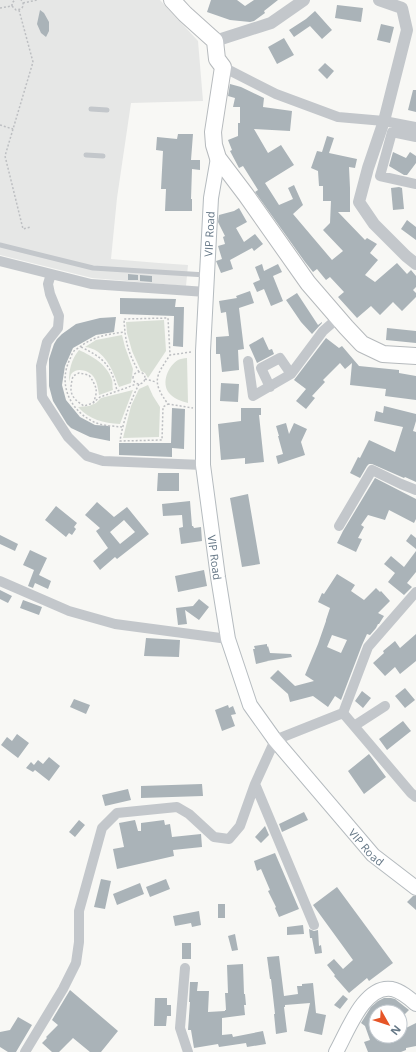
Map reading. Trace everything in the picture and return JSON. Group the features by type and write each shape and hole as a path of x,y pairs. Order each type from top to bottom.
{"highway":[{"path":"172,0 215,41 217,59 223,67"},
{"name":"VIP Road","path":"223,67 213,132 214,145 218,158 308,283 362,344 383,354 416,356"}],"main road":[{"name":"VIP Road","path":"218,158 211,198 203,351 203,465 228,639 250,705 274,740 373,855 416,888"},
{"path":"336,1052 360,1007 368,998 376,993 392,989 409,997 416,1004"}],"street":[{"path":"215,41 271,23 304,0"},
{"path":"379,0 402,8 407,30 384,121 368,168 359,202 374,224 416,264"},
{"path":"223,67 276,94 338,117 384,121 416,128"},
{"path":"416,138 392,132 380,176 416,184"},
{"path":"0,261 91,284 206,292"},
{"path":"51,274 48,284 50,294 59,316 58,328 47,342 40,366 42,397 68,437 87,456 103,461 203,465"},
{"path":"248,361 253,396 291,374 323,331 338,318"},
{"path":"270,387 261,368 280,358 291,374"},
{"path":"339,526 372,470 416,490"},
{"path":"0,581 69,611 115,624 228,639"},
{"path":"25,1052 63,989 76,963 79,942 79,911 102,828 117,813 177,807 189,814 214,837 229,839 240,826 255,784 274,740 343,713 368,647 416,592"},
{"path":"354,726 385,706"},
{"path":"343,713 414,793"},
{"path":"255,784 314,925"},
{"path":"185,968 180,1028 188,1052"}],"lane":[{"path":"90,108 107,110"},
{"path":"86,155 103,156"},
{"path":"0,245 93,268 207,276"}],"path":[{"path":"12,6 14,0"},
{"path":"23,3 37,0"},
{"path":"19,10 23,3"},
{"path":"0,8 12,6 19,10"},
{"path":"19,10 33,62 6,156 23,228 31,227"},
{"path":"0,125 13,129"},
{"path":"156,382 145,379 144,375 138,372 130,355 125,338 124,319 168,318 170,355 160,369 156,382 160,394 168,404 203,410"},
{"path":"122,427 94,422 84,416 74,407 67,393 64,381 67,365 74,351 97,337 125,332"},
{"path":"80,347 103,360 111,371 117,391"},
{"path":"170,355 203,351"},
{"path":"136,384 133,381 133,377 138,372"},
{"path":"93,403 97,395 95,384 89,375 79,373 73,376 71,385 72,393 76,400 84,406 93,403 100,397 136,384 140,384"},
{"path":"145,379 134,394 127,411 122,427 120,441 162,440 163,407 168,404"}],"shaded area":[{"path":"0,0 160,0 198,41 203,101 131,103 117,198 111,259 188,265 186,286 92,278 0,255"},
{"path":"164,320 166,351 148,378 145,373 141,371 132,351 127,333 126,322"},
{"path":"122,335 133,369 131,383 119,387 111,368 103,356 92,349 85,347 96,340"},
{"path":"79,350 94,358 107,369 112,380 113,390 99,395 94,378 91,374 83,370 74,371 70,376 69,382 71,365"},
{"path":"187,358 188,403 178,400 171,395 166,384 167,375 171,366 178,360"},
{"path":"148,385 160,407 159,437 123,438 131,406 139,389"},
{"path":"133,390 120,424 108,423 92,418 78,407 89,406 96,403 101,398"}],"building":[{"path":"211,0 237,0 245,6 254,0 278,0 264,11 265,13 254,21 250,22 230,20 207,12"},
{"path":"337,5 363,8 361,22 335,18"},
{"path":"40,10 44,13 49,22 49,31 46,37 41,33 37,24"},
{"path":"315,11 332,30 322,39 310,26 294,37 289,30"},
{"path":"381,24 394,27 390,43 377,40"},
{"path":"284,38 294,55 277,64 268,47"},
{"path":"325,63 334,71 327,79 318,70"},
{"path":"230,84 241,87 264,98 263,107 292,111 290,131 254,129 268,153 281,145 294,165 265,183 279,205 293,199 288,188 294,185 303,205 293,214 332,260 343,251 323,230 330,223 331,201 323,201 323,186 319,186 318,171 311,168 317,151 322,152 327,136 334,138 329,153 357,159 355,168 349,167 350,212 338,212 365,240 367,238 377,244 370,253 378,260 365,275 375,282 397,263 407,274 411,270 416,276 416,287 413,290 416,293 416,297 402,311 393,302 380,315 371,306 357,318 338,297 344,292 330,277 326,280 317,269 313,272 305,262 255,192 258,190 243,166 239,168 230,151 232,150 228,140 238,136 240,107 233,107 235,98 228,96"},
{"path":"413,90 416,90 416,112 408,110"},
{"path":"178,134 193,134 191,160 200,160 200,170 192,169 192,211 165,211 166,189 161,189 163,151 156,150 157,137 177,139"},
{"path":"393,152 406,158 410,152 416,156 416,163 407,175 404,175 389,166"},
{"path":"391,188 402,188 404,209 393,210"},
{"path":"239,208 247,222 236,228 244,242 255,234 263,244 254,251 252,248 230,260 233,269 221,273 216,261 222,259 218,246 225,244 223,237 225,236 218,222 219,215"},
{"path":"407,220 416,227 416,240 401,229"},
{"path":"262,264 264,271 278,264 282,272 273,276 283,301 271,306 264,289 257,292 253,283 260,280 255,267"},
{"path":"128,274 138,275 138,280 128,280"},
{"path":"140,275 152,276 152,282 140,281"},
{"path":"250,291 254,303 239,308 244,349 238,350 239,370 222,372 220,354 216,354 216,337 229,336 226,312 221,313 219,301 237,298 236,296"},
{"path":"297,293 318,325 322,322 312,334 301,322 286,300"},
{"path":"120,298 176,299 175,307 184,307 183,347 173,346 174,316 120,314"},
{"path":"116,317 114,332 96,335 73,348 65,366 62,385 66,400 80,417 95,425 110,426 110,441 90,437 71,428 67,424 53,401 49,386 49,359 57,339 76,324 100,318"},
{"path":"387,328 416,331 416,343 386,340"},
{"path":"263,337 269,350 272,349 274,354 257,363 249,345"},
{"path":"326,338 339,348 342,346 359,366 399,370 399,373 416,376 416,400 385,396 386,389 350,385 352,363 345,369 340,363 323,380 325,382 312,396 315,398 306,409 296,401 306,389 294,380"},
{"path":"221,383 239,384 238,402 220,401"},
{"path":"384,406 416,414 416,421 413,431 416,432 416,482 372,464 367,466 360,478 350,473 369,440 395,452 403,427 374,421 376,411 383,413"},
{"path":"172,408 185,409 184,449 172,448 172,457 119,455 119,443 171,443"},
{"path":"241,408 261,408 261,415 259,415 264,462 245,464 245,458 221,460 218,424 241,421"},
{"path":"286,423 289,434 294,423 307,429 301,442 305,455 278,464 276,456 283,454 276,426"},
{"path":"158,473 179,473 179,491 157,491"},
{"path":"375,478 416,499 416,519 414,523 389,510 385,520 368,515 361,525 364,527 358,538 362,539 356,552 337,543"},
{"path":"248,494 260,564 242,567 230,498"},
{"path":"190,501 192,526 194,528 201,527 202,541 181,544 179,528 183,527 182,515 163,516 162,504"},
{"path":"97,502 114,517 127,507 149,534 117,559 115,557 100,570 93,561 108,548 96,531 100,528 85,515","holes":["124,520 135,532 120,544 110,532"]},
{"path":"56,506 77,523 74,527 76,529 72,535 69,533 66,537 45,520"},
{"path":"411,534 416,538 416,549 406,541"},
{"path":"0,535 18,544 15,551 0,544"},
{"path":"30,550 47,558 39,575 51,581 48,589 35,583 33,588 28,586 34,570 23,565"},
{"path":"416,551 416,572 407,583 412,587 404,595 388,582 395,573 384,564 391,556 404,567"},
{"path":"204,570 207,586 178,592 175,576"},
{"path":"337,574 355,585 351,591 364,600 376,588 380,592 381,591 390,601 378,613 384,616 379,624 370,635 367,634 341,700 335,696 328,707 313,696 290,702 288,694 270,678 278,670 295,686 314,681 305,675 318,644 330,608 318,602 322,593 324,594","holes":["332,635 347,640 341,653 327,647"]},
{"path":"0,590 12,596 8,603 0,599"},
{"path":"199,599 209,607 199,620 185,610 187,624 178,625 176,608 193,606"},
{"path":"23,600 42,607 39,615 20,608"},
{"path":"416,634 416,661 400,674 395,667 385,676 373,663 384,653 383,651 395,641 400,648"},
{"path":"146,638 180,640 179,657 144,656"},
{"path":"267,644 270,653 291,654 292,657 256,664 253,649 255,649 254,646"},
{"path":"405,688 415,700 405,708 395,696"},
{"path":"362,691 371,698 363,708 355,701"},
{"path":"74,699 90,705 86,714 70,707"},
{"path":"228,705 229,708 233,706 236,714 231,715 235,726 222,731 215,710"},
{"path":"403,721 411,731 387,750 379,739"},
{"path":"17,734 29,743 18,758 1,745 7,737 12,741"},
{"path":"369,754 386,777 364,794 348,771"},
{"path":"49,757 60,766 49,781 35,770 33,772 26,768 31,762 34,765 38,760 43,764"},
{"path":"202,784 203,796 141,798 141,786"},
{"path":"128,789 131,800 105,806 102,795"},
{"path":"304,812 308,820 282,832 279,824"},
{"path":"79,820 85,825 75,837 69,832"},
{"path":"135,820 138,831 141,831 141,823 164,820 165,825 170,824 172,837 201,834 202,847 173,850 174,856 117,869 113,849 124,847 119,823"},
{"path":"265,826 269,835 261,843 255,837"},
{"path":"275,853 299,909 279,917 261,869 257,871 254,861"},
{"path":"101,879 111,881 105,909 94,907"},
{"path":"166,879 170,889 150,897 146,887"},
{"path":"140,883 144,894 117,905 113,894"},
{"path":"337,887 393,963 369,981 367,978 349,993 334,976 335,975 327,965 334,959 343,969 353,960 313,905"},
{"path":"413,896 416,896 416,910 407,902"},
{"path":"218,904 225,904 225,918 218,918"},
{"path":"199,911 201,925 192,927 191,923 175,926 173,916"},
{"path":"303,925 304,934 287,935 287,927"},
{"path":"309,929 314,931 318,930 319,946 321,945 322,953 315,954"},
{"path":"235,934 238,950 232,951 228,936"},
{"path":"182,943 191,943 191,959 182,959"},
{"path":"279,956 284,996 298,994 297,986 313,983 316,1013 326,1015 322,1035 304,1031 310,1003 285,1005 287,1032 276,1034 271,979 267,957"},
{"path":"243,964 246,1005 244,1005 245,1015 222,1018 222,1035 232,1034 233,1037 263,1031 266,1044 247,1047 246,1043 219,1047 218,1044 194,1048 191,1030 188,1030 190,982 198,982 197,991 209,991 208,1012 225,1011 225,993 228,993 227,965"},
{"path":"70,990 118,1031 101,1052 90,1052 73,1038 59,1052 52,1052 42,1043 58,1025 52,1020"},
{"path":"343,995 348,999 340,1009 334,1005"},
{"path":"155,998 167,998 167,1005 171,1005 171,1016 167,1016 166,1026 154,1026"},
{"path":"384,998 391,998 401,1004 374,1004"},
{"path":"368,1012 368,1034 365,1026 361,1023"},
{"path":"18,1017 32,1025 16,1052 8,1052 0,1047 0,1032 10,1030"},
{"path":"416,1023 416,1046 406,1048 406,1050 401,1052 368,1052 364,1042 368,1041 368,1044 408,1044 408,1027"}]}
